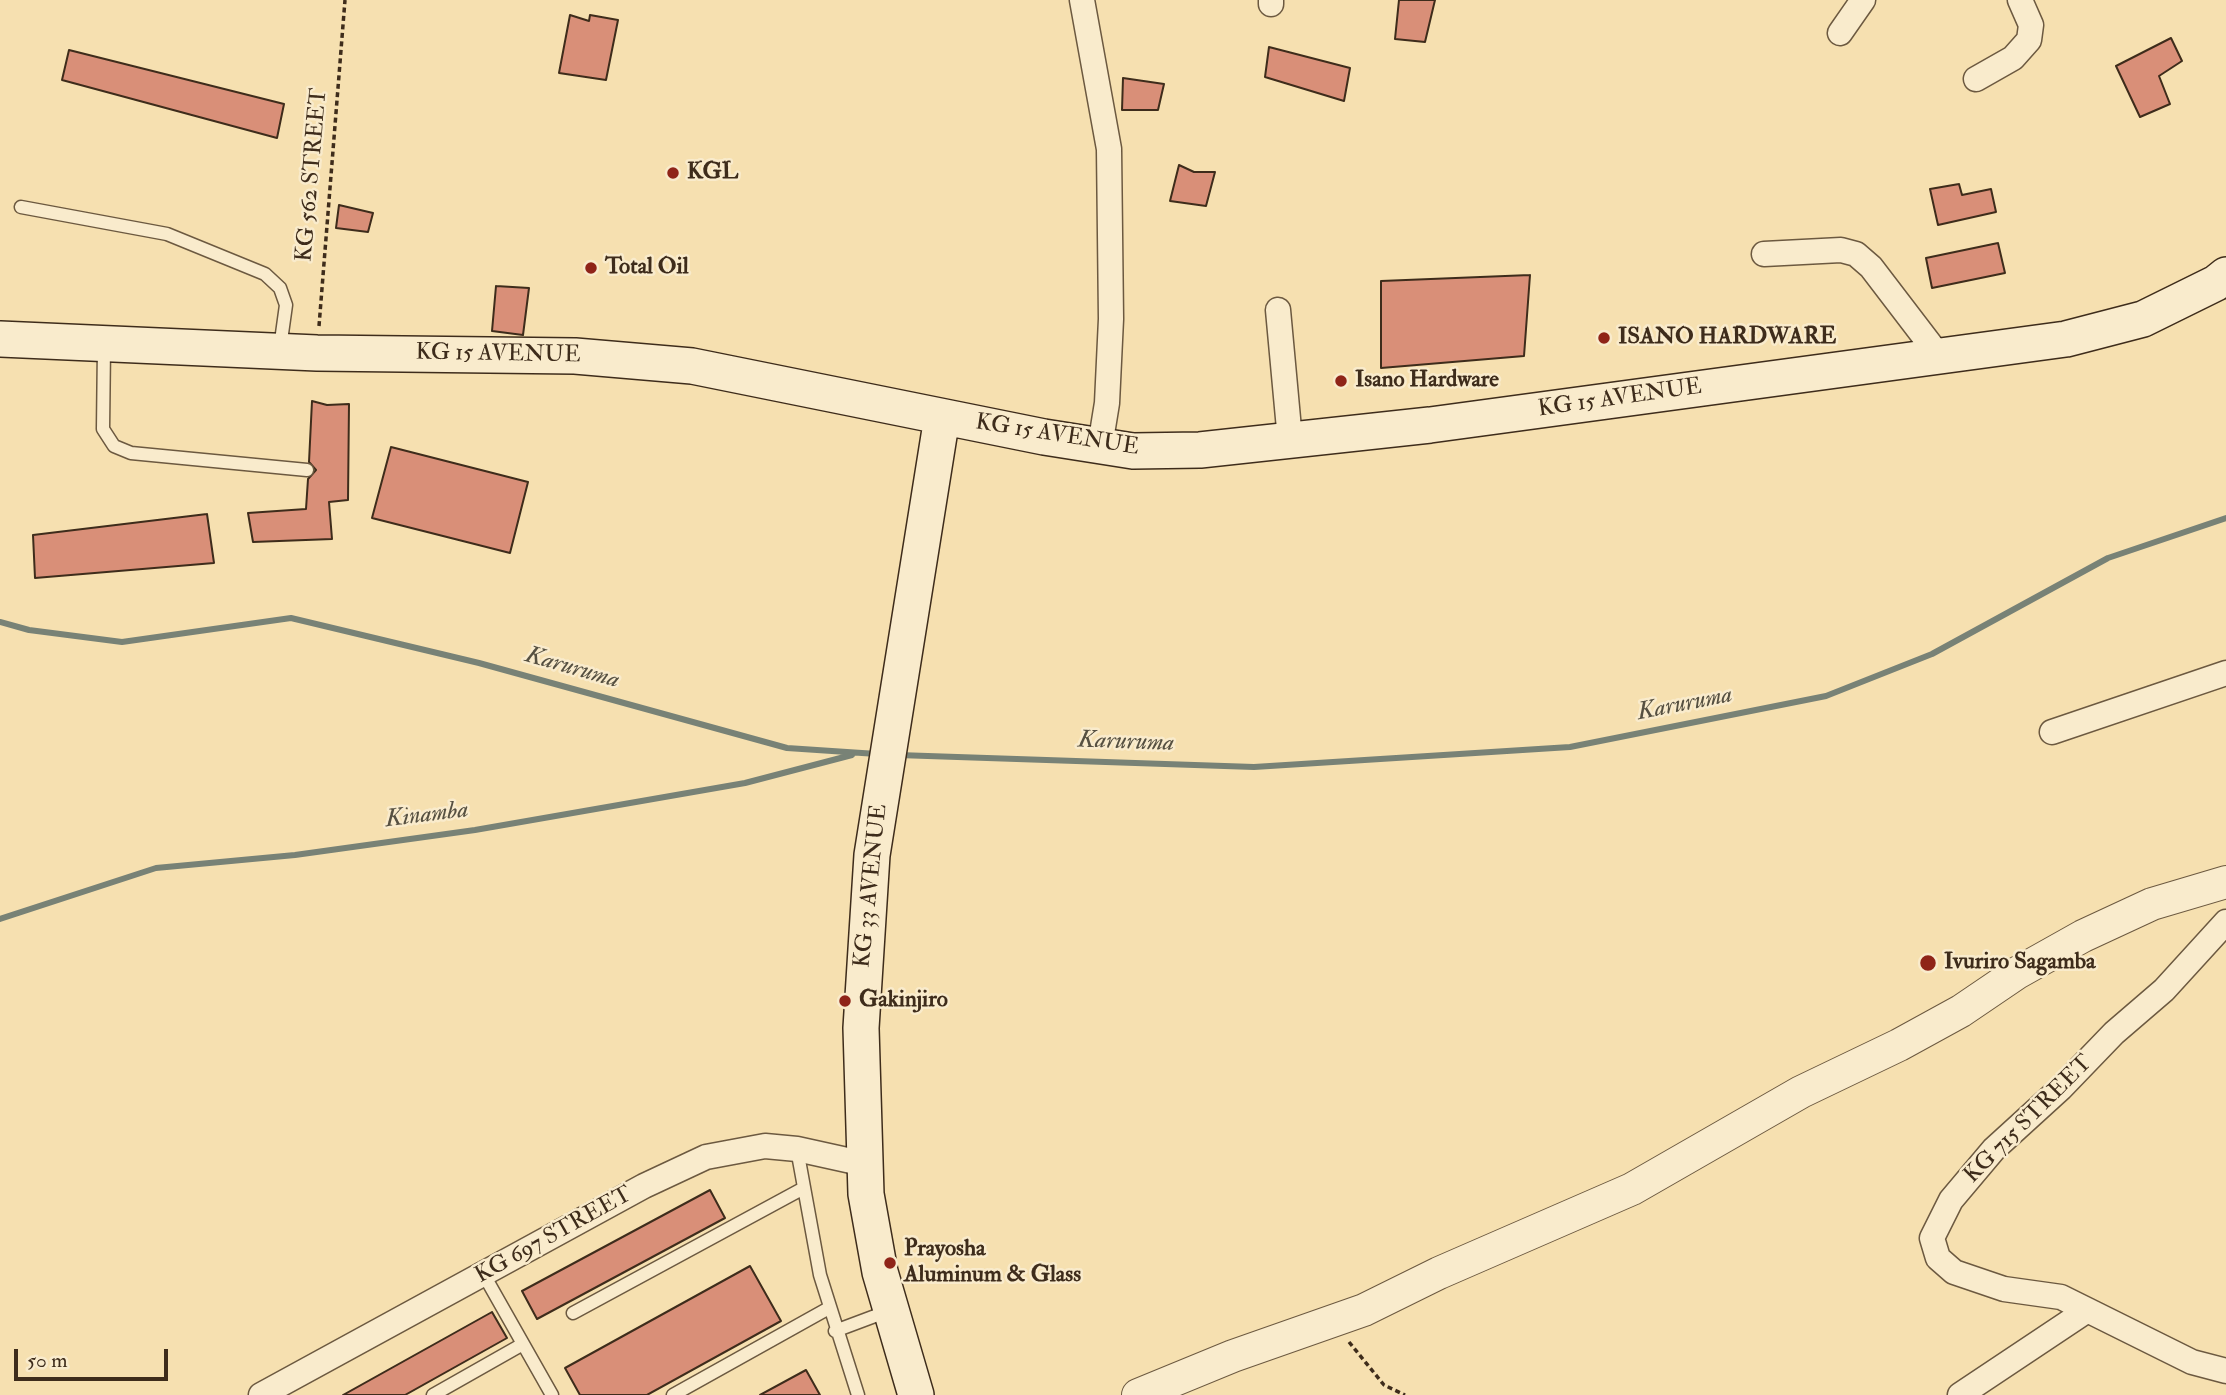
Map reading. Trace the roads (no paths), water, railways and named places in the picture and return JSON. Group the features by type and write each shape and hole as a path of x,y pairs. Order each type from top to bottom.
{"main road":[{"name":"KG 15 AVENUE","path":"0,339 317,353 575,356 692,366 1100,446 1133,451 1200,450 1444,423 2066,339 2143,319 2216,283 2226,275"},
{"name":"KG 33 AVENUE","path":"916,1395 891,1310 866,1194 861,1028 872,855 942,417"}],"street":[{"path":"1082,0 1109,149 1111,333 1107,403 1100,446"},
{"path":"1840,33 1863,0"},
{"path":"1976,79 2013,58 2029,40 2031,25 2020,0"},
{"path":"1764,254 1841,250 1856,254 1871,267 1939,356"},
{"path":"1278,310 1290,440"},
{"path":"2052,732 2226,673"},
{"path":"1138,1395 1233,1356 1364,1310 1438,1273 1632,1189 1801,1092 1930,1028 2017,973 2083,936 2152,904 2226,882"},
{"name":"KG 715 STREET","path":"2226,922 2164,989 2114,1032 2061,1088 1994,1149 1951,1200 1935,1226 1932,1238 1938,1258 1954,1272 2004,1289 2061,1297 2086,1311 2126,1326 2192,1362 2226,1371"},
{"name":"KG 697 STREET","path":"261,1395 644,1186 706,1157 765,1146 797,1149 864,1164"},
{"path":"1960,1395 2086,1311"}],"lane":[{"path":"21,207 167,234 265,274 280,288 286,305 279,351"},
{"path":"104,343 103,429 114,446 131,453 307,470"},
{"path":"797,1149 802,1189 829,1308 858,1395"},
{"path":"573,1312 802,1189"},
{"path":"484,1275 552,1395"},
{"path":"673,1395 829,1308"},
{"path":"835,1331 891,1310"},
{"path":"433,1395 523,1344"}],"waterway":[{"name":"Karuruma","path":"898,755 1254,767 1570,747 1826,696 1932,654 2108,558 2226,518"},
{"name":"Karuruma","path":"0,622 29,630 122,642 291,618 479,663 787,748 877,754"},
{"name":"Kinamba","path":"0,919 156,868 295,855 475,830 745,783 852,755"}],"place":[{"name":"KGL","path":"673,173"},
{"name":"Total Oil","path":"591,268"},
{"name":"ISANO HARDWARE","path":"1604,338"},
{"name":"Isano Hardware","path":"1341,381"},
{"name":"Ivuriro Sagamba","path":"1928,963"},
{"name":"Gakinjiro","path":"845,1001"},
{"name":"Prayosha Aluminum & Glass","path":"890,1263"}]}
